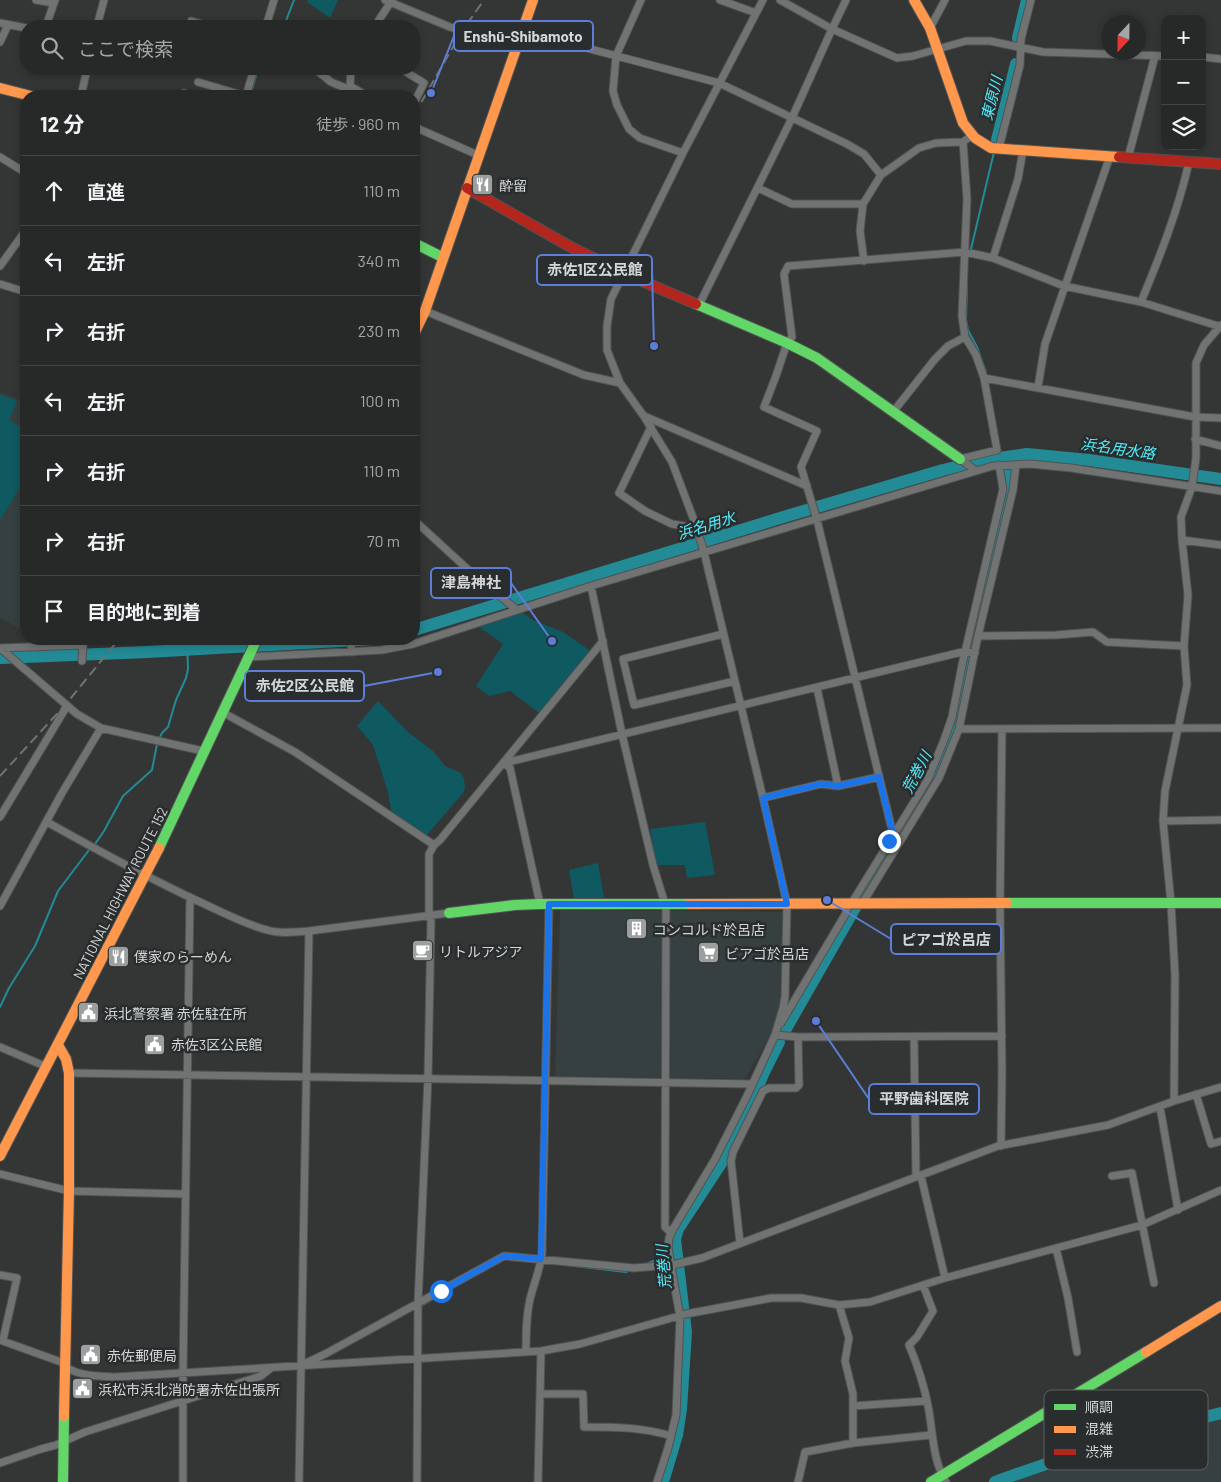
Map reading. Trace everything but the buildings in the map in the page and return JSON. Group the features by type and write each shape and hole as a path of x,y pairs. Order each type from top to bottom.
{"main road":[{"path":"420,321 480,156 533,0"},
{"path":"914,0 930,28 967,139 999,148 1221,164"},
{"path":"0,88 20,93"},
{"path":"467,188 569,246 622,273 787,343 817,358 950,450 960,459"},
{"path":"420,246 442,258"},
{"name":"NATIONAL HIGHWAY ROUTE 152","path":"0,1156 146,876 254,645"},
{"path":"449,913 515,905 545,904 1221,903"},
{"path":"58,1045 66,1058 69,1073 69,1191 63,1482"},
{"path":"1087,1390 1221,1306"},
{"path":"931,1482 944,1479 1044,1417"}],"street":[{"path":"36,0 55,2 48,20"},
{"path":"99,20 104,0"},
{"path":"268,20 274,0"},
{"path":"641,0 616,56 613,91 617,105 629,128 640,138 683,153"},
{"path":"720,0 756,13"},
{"path":"657,1482 676,1415 683,1316 668,1248 671,1234 715,1159 747,1096 776,1031 785,997 787,904 735,681 695,523 672,462 643,415 620,384 607,350 607,326 611,299 622,273 763,0"},
{"path":"780,0 832,29 897,58 913,56 966,41 990,41 1020,48 1066,54 1161,56"},
{"path":"698,305 792,118 846,0"},
{"path":"930,28 945,0"},
{"path":"999,148 1020,65 1020,48 1031,0"},
{"path":"378,20 389,1 450,26 517,47"},
{"path":"0,23 20,27"},
{"path":"0,42 8,25"},
{"path":"522,31 719,83 864,154 880,175"},
{"path":"1128,158 1155,56"},
{"path":"1206,58 1221,60"},
{"path":"82,90 86,75"},
{"path":"246,90 250,75"},
{"path":"322,75 347,90 350,75"},
{"path":"410,75 424,84 420,92"},
{"path":"198,82 225,90"},
{"path":"420,129 480,156"},
{"path":"864,261 860,232 863,204 880,175 919,148 936,143 967,139 968,199 962,316 965,337 976,355 984,378 997,450 960,459"},
{"path":"993,258 1018,179 1023,150"},
{"path":"1038,387 1045,344 1110,156"},
{"path":"0,157 20,169"},
{"path":"1141,302 1168,237 1190,162"},
{"path":"758,188 792,204 863,204"},
{"path":"0,266 20,238"},
{"path":"893,834 816,518 801,467 817,431 764,407 787,343 792,336 784,274 788,266 965,252 993,258 1064,286 1141,302 1221,326 1204,345 1196,363 1194,469 1192,485 1181,518 1188,596 1184,646 1187,685 1165,792 1163,821 1171,903 1175,975 1174,1101"},
{"path":"0,284 20,290"},
{"path":"425,311 565,368 620,384"},
{"path":"893,412 935,359 948,346 965,337"},
{"path":"984,378 1196,416 1221,418"},
{"path":"643,415 807,486"},
{"path":"651,427 619,493 645,511 672,524 695,528"},
{"path":"1195,439 1221,446"},
{"path":"960,459 976,471"},
{"path":"420,642 515,608 703,551 976,471 999,466 1030,464 1071,468 1192,485 1221,492"},
{"path":"855,904 893,834 928,779 944,740 971,652 978,636 1013,490 1016,465"},
{"path":"776,1031 846,913 855,904 939,778 959,729 971,652 1003,489 999,466"},
{"path":"420,525 515,608"},
{"path":"1182,540 1221,545"},
{"path":"591,586 622,734 653,865 666,907 665,1227 671,1234"},
{"path":"978,636 1056,635 1093,632 1107,642 1184,646"},
{"path":"723,634 623,659 634,705 735,681"},
{"path":"417,1482 418,1303 428,1078 431,921 429,915 429,854 434,845 603,642"},
{"path":"1,649 83,645 82,661"},
{"path":"250,654 351,646 382,650 408,645"},
{"path":"1,649 77,714 101,728 204,751"},
{"path":"504,763 740,704 971,652"},
{"path":"817,688 838,786"},
{"path":"0,817 67,706"},
{"path":"222,712 287,747 434,845"},
{"path":"0,906 66,785 101,728"},
{"path":"959,729 1221,728"},
{"path":"1001,1146 1000,904 1002,730"},
{"path":"504,763 510,768 545,904 546,1080 541,1264 528,1310 526,1352"},
{"path":"763,798 821,784 838,786 879,777"},
{"path":"1163,821 1221,820"},
{"path":"47,822 190,898 244,923 269,931 309,931 449,913"},
{"path":"183,1482 190,898"},
{"path":"299,1482 309,931"},
{"path":"776,1031 798,1037 1002,1036"},
{"path":"740,1243 731,1168 733,1152 763,1091 769,1088 796,1088 799,1084 798,1037"},
{"path":"914,1037 918,1176 945,1278"},
{"path":"0,1047 47,1067"},
{"path":"69,1073 751,1084"},
{"path":"301,1366 498,1259 511,1256 634,1268 672,1265 702,1258 1001,1146 1108,1125 1174,1101 1221,1087"},
{"path":"1196,1094 1211,1144 1221,1141"},
{"path":"1160,1107 1178,1210"},
{"path":"1112,1176 1132,1173 1154,1284"},
{"path":"0,1174 69,1191 185,1194"},
{"path":"0,1275 17,1278 1,1340 61,1362 65,1367 84,1374 107,1376 271,1368 541,1351 580,1344 683,1316 779,1297 801,1298 839,1305 870,1302 945,1278 1142,1225 1221,1190"},
{"path":"1056,1248 1068,1298 1077,1352"},
{"path":"923,1285 933,1311 917,1337 909,1345 918,1365 931,1435 944,1479"},
{"path":"839,1305 849,1338 845,1361 852,1394 853,1443"},
{"path":"538,1482 541,1351"},
{"path":"0,1463 63,1442 85,1432 261,1376 271,1368"},
{"path":"540,1394 583,1394 584,1427 628,1427 650,1430 671,1436"},
{"path":"853,1406 926,1401"},
{"path":"798,1482 805,1452 853,1443 931,1435"}],"shaded area":[{"path":"308,0 338,0 330,18 307,2"},
{"path":"0,392 20,400 20,629 0,618"},
{"path":"0,394 17,401 9,420 20,426 20,488 0,520"},
{"path":"522,612 533,620 563,632 592,652 542,715 510,691 489,696 476,686 503,644 479,627"},
{"path":"378,701 408,732 433,751 445,766 461,773 464,778 465,788 463,793 426,836 392,815 388,792 373,745 357,726"},
{"path":"705,822 715,875 687,878 685,865 656,865 650,829"},
{"path":"598,863 604,898 574,899 569,870"},
{"path":"560,910 784,912 780,1004 774,1029 745,1079 555,1076"},
{"path":"1221,1415 1221,1482 1013,1482 1044,1467 1044,1470 1208,1470 1208,1419"}],"waterway":[{"path":"286,20 294,0"},
{"name":"東原川","path":"1018,38 1027,0"},
{"name":"東原川","path":"997,140 1016,64"},
{"path":"252,90 256,75"},
{"path":"971,249 994,152"},
{"path":"967,284 966,320 968,330 977,347 986,372"},
{"name":"浜名用水","path":"1000,450 1001,457"},
{"name":"浜名用水","path":"420,628 790,515 943,470 985,460 1027,454 1089,460 1221,479"},
{"name":"荒巻川","path":"784,1032 860,899 921,800 943,760 956,714 997,535 1010,489 1010,469"},
{"path":"159,739 168,727 176,700 186,678 188,669 187,645"},
{"name":"浜名用水","path":"0,658 270,645"},
{"path":"95,844 123,796 152,770 157,744"},
{"path":"0,1007 9,988 35,946 58,891 89,850"},
{"name":"荒巻川","path":"663,1482 677,1435 681,1409 686,1332 675,1239 678,1229 720,1165 743,1123 764,1072 779,1042"},
{"name":"荒巻川","path":"671,1253 676,1251"},
{"path":"644,1265 667,1255"},
{"path":"566,1265 626,1272 630,1270"},
{"path":"421,1306 456,1286"},
{"path":"326,1357 416,1308"},
{"name":"荒巻川","path":"1208,1416 1221,1413"},
{"name":"荒巻川","path":"995,1482 1044,1464"}],"railway":[{"path":"420,104 462,31 484,0"},
{"path":"0,776 66,704 114,645"}],"traffic: fast":[{"path":"420,246 442,257"},
{"path":"696,304 817,358 960,459"},
{"path":"159,848 254,645"},
{"path":"1007,903 1221,903"},
{"path":"449,913 540,904 689,904"},
{"path":"1083,1390 1146,1352"},
{"path":"931,1482 1044,1414"},
{"path":"63,1482 64,1416"}],"traffic: slow":[{"path":"420,321 533,0"},
{"path":"914,0 930,28 963,123 975,138 991,148 1119,157"},
{"path":"0,88 20,93"},
{"path":"0,1156 159,848"},
{"path":"689,904 1007,903"},
{"path":"58,1045 66,1059 69,1073 69,1191 64,1416"},
{"path":"1146,1352 1221,1306"}],"traffic: jam":[{"path":"1119,157 1221,164"},
{"path":"467,188 569,246 623,273 696,304"}],"place":[{"name":"Enshū-Shibamoto","path":"431,93"},
{"name":"酔留","path":"483,185"},
{"name":"赤佐1区公民館","path":"654,346"},
{"name":"津島神社","path":"552,641"},
{"name":"赤佐2区公民館","path":"438,672"},
{"name":"ピアゴ於呂店","path":"827,900"},
{"name":"コンコルド於呂店","path":"637,929"},
{"name":"リトルアジア","path":"423,951"},
{"name":"ビアゴ於呂店","path":"709,953"},
{"name":"僕家のらーめん","path":"118,956"},
{"name":"浜北警察署 赤佐駐在所","path":"88,1013"},
{"name":"平野歯科医院","path":"816,1021"},
{"name":"赤佐3区公民館","path":"155,1044"},
{"name":"赤佐郵便局","path":"91,1355"},
{"name":"浜松市浜北消防署赤佐出張所","path":"82,1389"}],"route":[{"path":"441,1291 504,1256 541,1259 549,904 787,904 763,798 821,784 838,786 879,777 893,834 889,841"}],"water label":[{"name":"浜名用水路","path":"1118,448"}]}
